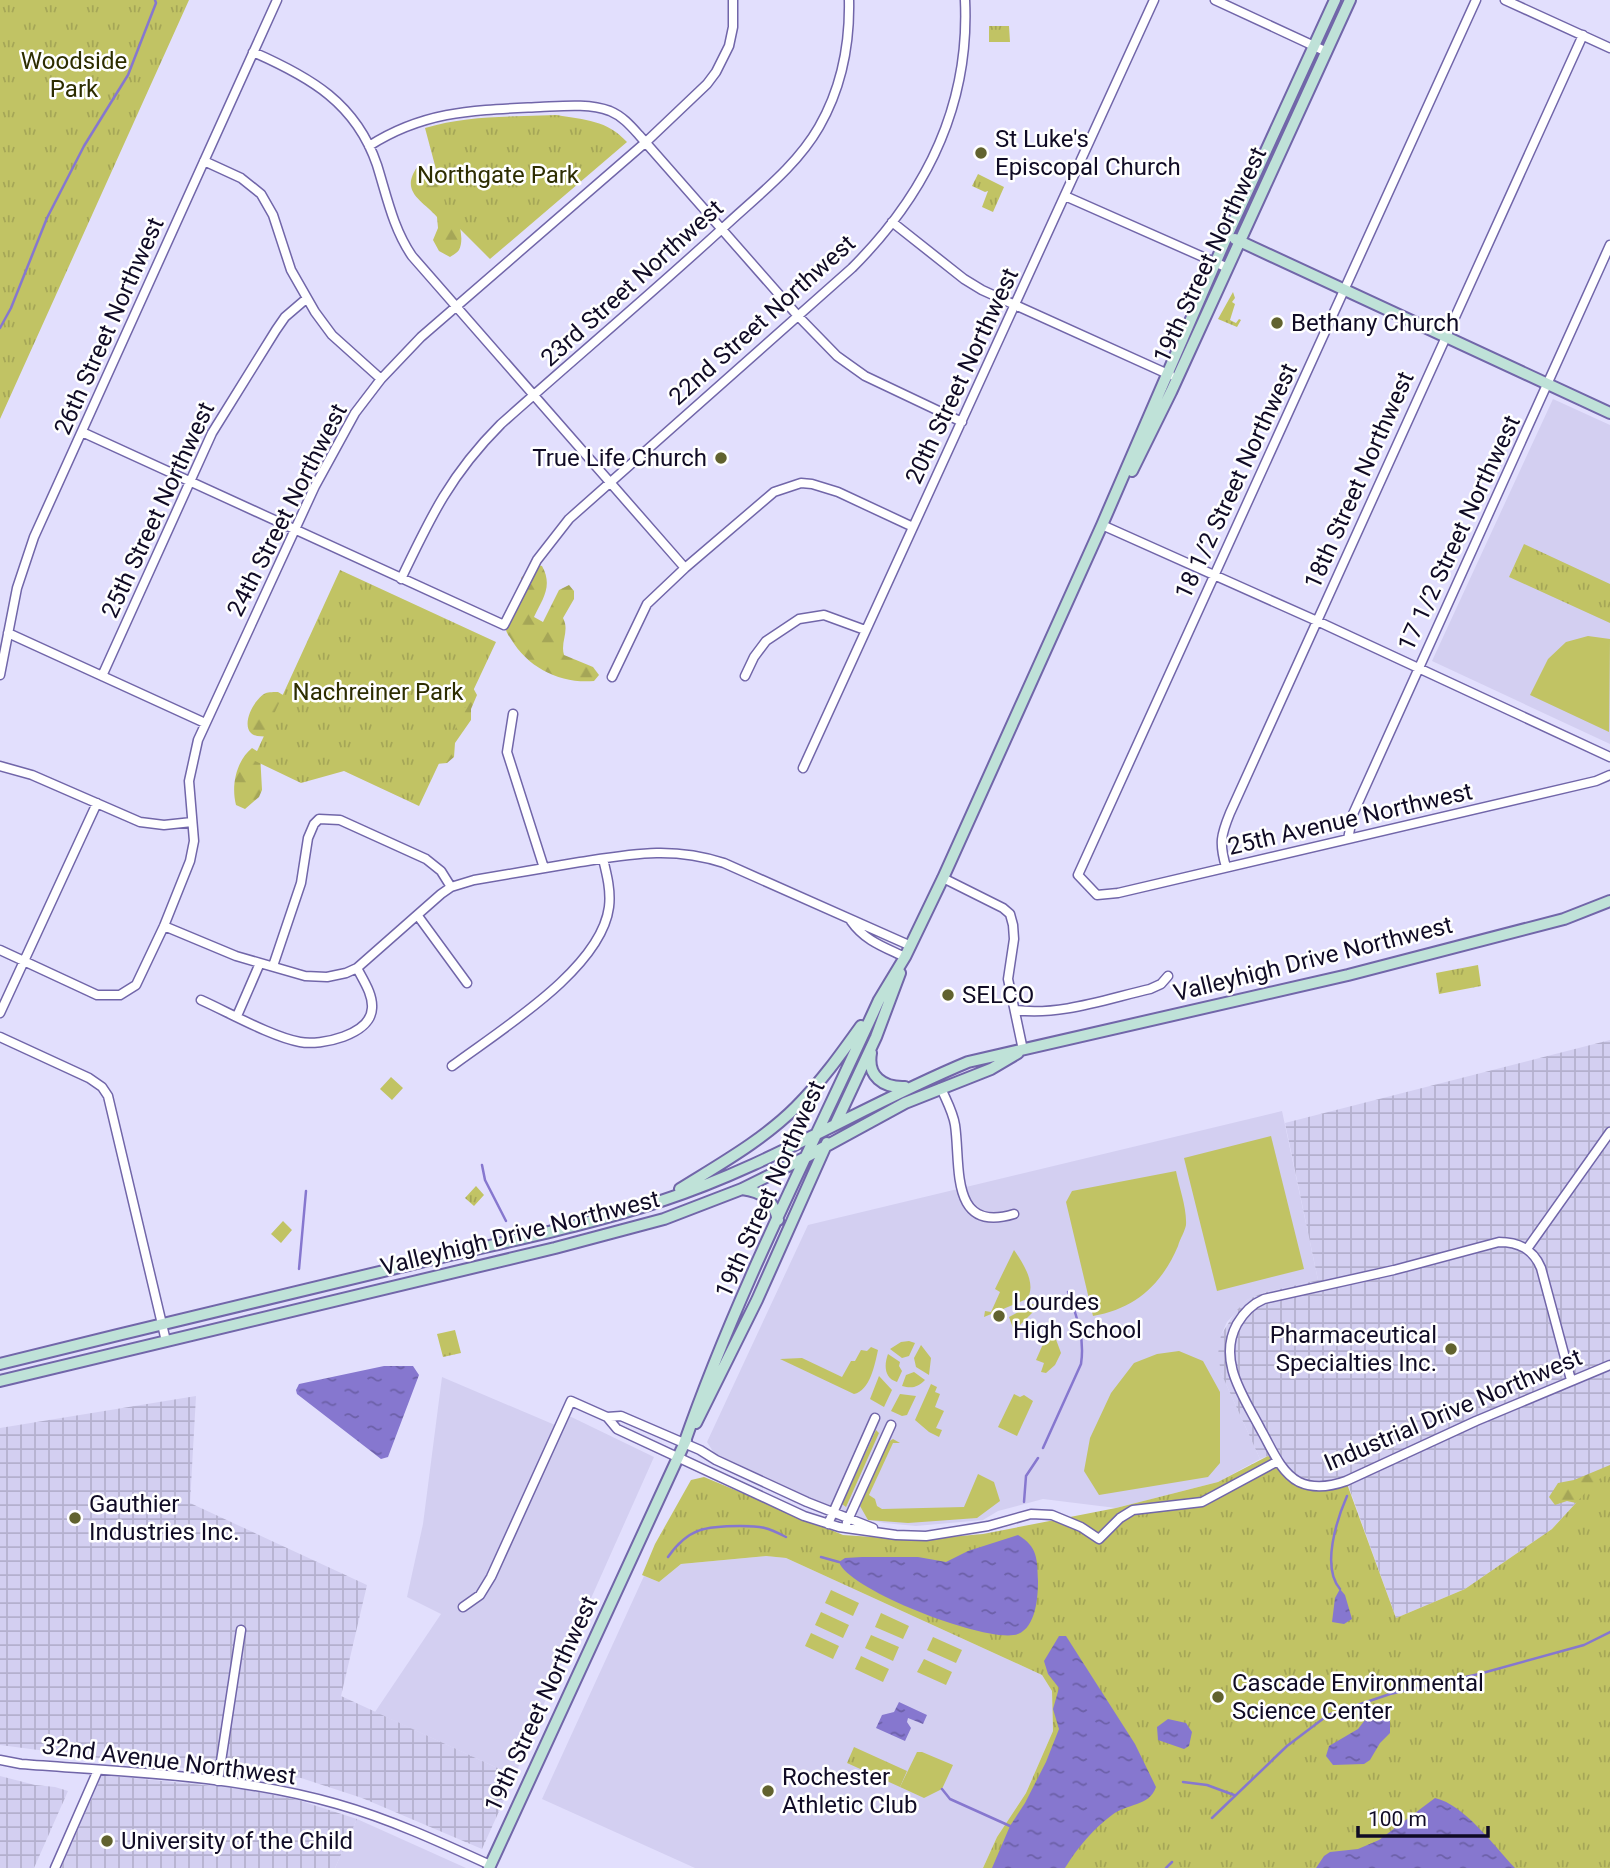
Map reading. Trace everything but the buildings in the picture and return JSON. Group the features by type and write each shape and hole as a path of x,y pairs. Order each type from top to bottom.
{"main road":[{"name":"19th Street Northwest","path":"1173,376 1227,236 1335,0"},
{"name":"19th Street Northwest","path":"684,1444 703,1391 878,1000 911,946 1102,525 1228,268 1350,0"},
{"path":"1227,236 1610,413"},
{"name":"Valleyhigh Drive Northwest","path":"0,1364 659,1202 733,1175 818,1135 911,1085 968,1062 1348,975 1564,919 1610,901"},
{"name":"19th Street Northwest","path":"489,1867 677,1457 717,1383 827,1145 876,1037 905,957"},
{"path":"659,1202 733,1156 795,1108 837,1061 878,1000"},
{"path":"876,1037 870,1062 876,1077 890,1086 911,1085"},
{"name":"Valleyhigh Drive Northwest","path":"0,1381 640,1226 687,1212 742,1189 806,1157 905,1103 991,1069 1023,1050"},
{"path":"742,1189 765,1195 772,1203 778,1220"}],"street":[{"name":"26th Street Northwest","path":"0,676 17,588 27,556 277,0"},
{"name":"24th Street Northwest","path":"24,961 97,995 120,995 139,981 190,861 194,841 190,768 205,723 343,431 381,379 421,337 646,142 686,105 716,72 729,46 733,0"},
{"name":"23rd Street Northwest","path":"401,579 432,515 460,469 501,424 722,229 809,143 836,91 845,60 849,34 849,0"},
{"name":"22nd Street Northwest","path":"401,579 504,625 527,578 549,542 569,519 864,256 923,178 948,123 960,78 965,0"},
{"name":"20th Street Northwest","path":"803,768 1154,0"},
{"path":"1215,0 1327,52"},
{"name":"18 1/2 Street Northwest","path":"1097,895 1081,880 1079,870 1476,0"},
{"path":"1505,0 1610,48"},
{"name":"18th Street Northwest","path":"1226,867 1221,848 1224,827 1583,35"},
{"path":"253,52 288,67 326,92 347,112 369,145 400,236 412,256 685,568"},
{"path":"369,145 396,129 444,114 558,106 591,107 611,111 626,121 646,142 826,346 855,370 962,422"},
{"path":"204,162 242,178 261,194 273,215 291,270 306,299 332,334 381,379"},
{"path":"1065,196 1228,268"},
{"path":"892,222 964,279 1016,306 1173,376"},
{"name":"17 1/2 Street Northwest","path":"1348,839 1353,814 1610,245"},
{"name":"25th Street Northwest","path":"102,676 222,414 285,317 306,299"},
{"path":"82,432 401,579"},
{"path":"612,677 647,604 774,492 801,483 813,484 838,492 913,527"},
{"path":"1102,525 1610,757"},
{"path":"745,676 766,641 799,619 824,614 865,630"},
{"path":"8,633 205,723"},
{"path":"513,714 507,752 544,868"},
{"path":"0,766 32,775 146,824 192,822"},
{"name":"25th Avenue Northwest","path":"1097,895 1118,893 1596,781 1610,775"},
{"path":"0,1013 97,803"},
{"path":"273,966 301,883 308,838 319,819 340,820 426,859 441,872 451,887"},
{"path":"164,926 224,952 316,978 346,973 357,968 451,887 474,880 544,868 655,852 673,852 707,858 911,946"},
{"path":"452,1066 525,1012 571,972 593,948 609,909 603,859"},
{"path":"943,878 996,904 1010,914 1014,939 1008,979 1023,1050"},
{"path":"418,916 467,984"},
{"path":"849,919 871,942 905,957"},
{"path":"0,950 24,961"},
{"path":"237,1016 260,963"},
{"path":"201,1000 300,1042 319,1042 352,1033 366,1023 372,1008 369,992 357,968"},
{"path":"1015,1010 1036,1013 1056,1011 1150,989 1161,984 1168,976"},
{"path":"0,1038 89,1078 102,1087 108,1096 166,1341"},
{"path":"941,1088 955,1123 956,1161 965,1201 976,1213 985,1217 993,1219 1014,1214"},
{"path":"1527,1249 1610,1132"},
{"path":"463,1607 480,1595 491,1577 571,1401 607,1417 617,1429 804,1516 828,1524 896,1535 926,1536 988,1526 1031,1514 1052,1514 1081,1527 1099,1539 1119,1518 1133,1510 1202,1502 1279,1461 1233,1374 1229,1353 1233,1331 1249,1308 1264,1299 1395,1270 1499,1242 1514,1243 1527,1249 1541,1268 1571,1380"},
{"name":"Industrial Drive Northwest","path":"1279,1461 1291,1476 1300,1482 1314,1486 1335,1485 1610,1365"},
{"path":"607,1417 621,1416 849,1519 896,1535"},
{"path":"828,1524 875,1418"},
{"path":"844,1528 891,1425"},
{"path":"218,1781 241,1630"},
{"name":"32nd Avenue Northwest","path":"0,1760 218,1781 285,1792 348,1807 403,1826 489,1867"},
{"path":"55,1868 99,1770"}],"shaded area":[{"path":"1553,399 1610,425 1610,744 1432,661"},
{"path":"1610,1040 1610,1474 1597,1480 1552,1529 1465,1589 1396,1618 1347,1482 1305,1484 1268,1456 1260,1459 1221,1373 1218,1354 1221,1335 1236,1311 1247,1300 1262,1293 1318,1280 1285,1123"},
{"name":"Lourdes High School","path":"1282,1111 1318,1280 1262,1293 1247,1300 1227,1322 1221,1335 1221,1373 1260,1459 1218,1482 1116,1508 1043,1499 998,1511 983,1520 916,1526 862,1518 815,1500 714,1453 707,1442 808,1225"},
{"path":"442,1377 555,1425 561,1412 654,1457 539,1715 515,1776 375,1712 441,1614 407,1597 423,1524"},
{"path":"196,1396 190,1503 367,1585 341,1696 515,1776 482,1849 362,1798 301,1778 161,1766 0,1745 0,1428"},
{"name":"Rochester Athletic Club","path":"766,1556 786,1558 1042,1675 1052,1691 1053,1731 1026,1793 997,1837 983,1868 695,1868 542,1799 644,1576 659,1582 681,1564"},
{"path":"102,1775 244,1789 298,1800 357,1819 335,1868 61,1868"},
{"path":"0,1776 68,1791 34,1868 0,1868"},
{"path":"357,1819 466,1868 335,1868"}],"green space":[{"name":"Woodside Park","path":"0,0 189,0 0,419"},
{"path":"989,26 1009,26 1010,42 989,42"},
{"name":"Northgate Park","path":"557,115 603,125 627,142 490,259 449,218 425,128 474,119"},
{"path":"418,166 427,170 444,188 457,215 461,240 459,250 450,257 439,251 433,240 438,228 437,217 419,200 412,189 413,175"},
{"path":"978,174 1004,187 993,212 982,207 988,191 972,186"},
{"path":"1233,292 1235,298 1232,302 1235,304 1230,320 1236,323 1241,320 1237,327 1218,319"},
{"path":"1524,544 1610,584 1610,623 1509,577"},
{"path":"533,564 542,566 547,580 546,592 534,617 543,622 559,590 569,585 574,591 574,599 563,618 566,627 564,655 593,667 599,675 594,681 570,680 546,672 526,658 508,634 506,626 520,592 521,578"},
{"name":"Nachreiner Park","path":"340,570 496,642 419,806 344,771 301,783 253,760"},
{"path":"1588,636 1610,639 1609,732 1530,695 1548,659 1566,642"},
{"path":"471,684 477,695 471,709 471,720 455,743 454,757 447,763 436,764"},
{"path":"278,692 288,698 268,737 253,734 248,729 248,717 254,705 266,693"},
{"path":"252,748 260,753 262,790 259,797 245,809 236,805 235,782 242,760"},
{"path":"1478,965 1481,986 1439,994 1436,973"},
{"path":"391,1077 403,1088 392,1100 380,1089"},
{"path":"1271,1136 1304,1269 1217,1291 1184,1158"},
{"path":"1176,1171 1186,1225 1171,1260 1155,1283 1134,1301 1108,1313 1093,1316 1066,1202 1072,1191"},
{"path":"476,1186 484,1195 474,1206 465,1198"},
{"path":"283,1221 292,1230 281,1243 271,1234"},
{"path":"1014,1250 1028,1274 1030,1293 1027,1299 984,1317 985,1311 991,1312 1000,1292 995,1289"},
{"path":"1033,1304 1038,1307 1014,1331 1009,1317"},
{"path":"1051,1326 1061,1353 1055,1365 1046,1373 1041,1372 1044,1363 1036,1360"},
{"path":"455,1330 461,1353 443,1357 437,1334"},
{"path":"901,1342 915,1343 909,1356 902,1358 890,1349"},
{"path":"921,1345 931,1358 929,1375 916,1367 914,1358"},
{"path":"871,1347 878,1350 871,1376 864,1388 854,1394 780,1359 802,1358 842,1377 861,1350 867,1351"},
{"path":"1179,1351 1203,1361 1220,1392 1220,1463 1208,1477 1099,1495 1084,1471 1090,1438 1111,1393 1134,1363 1157,1354"},
{"path":"888,1354 900,1362 902,1371 897,1382 886,1371"},
{"path":"914,1372 925,1380 915,1387 902,1386 906,1375"},
{"path":"879,1376 892,1390 884,1407 870,1399"},
{"path":"931,1384 937,1387 935,1392 940,1394 935,1407 944,1411 936,1428 942,1430 939,1437 915,1420"},
{"path":"900,1394 916,1396 907,1415 902,1416 891,1411"},
{"path":"1014,1394 1020,1397 1024,1395 1033,1401 1017,1436 998,1427"},
{"path":"876,1430 879,1433 846,1507 842,1504"},
{"path":"893,1439 900,1443 893,1443 869,1495 882,1509 964,1507 978,1474 994,1482 1000,1501 977,1518 908,1523 868,1520 860,1506 888,1442"},
{"path":"1268,1456 1305,1484 1346,1481 1396,1618 1465,1589 1552,1529 1597,1480 1610,1474 1610,1868 983,1868 997,1837 1026,1793 1053,1731 1052,1691 1042,1675 786,1558 766,1556 681,1564 659,1582 642,1575 655,1544 691,1480 704,1477 843,1535 916,1540 983,1534 1116,1508 1218,1482"},
{"path":"1610,1465 1610,1490 1576,1503 1567,1501 1555,1505 1549,1497 1558,1483 1574,1480"},
{"path":"831,1590 859,1603 853,1616 825,1603"},
{"path":"821,1612 849,1625 843,1638 815,1625"},
{"path":"881,1613 909,1626 903,1639 875,1627"},
{"path":"811,1633 839,1646 833,1659 805,1646"},
{"path":"871,1635 899,1647 893,1661 865,1648"},
{"path":"933,1637 962,1650 956,1663 927,1650"},
{"path":"861,1656 889,1669 883,1682 855,1669"},
{"path":"924,1659 952,1672 946,1685 917,1672"},
{"path":"854,1747 907,1771 900,1787 847,1763"},
{"path":"917,1752 953,1765 942,1789 924,1798 900,1787"}],"water":[{"path":"384,1366 413,1366 419,1375 388,1457 381,1459 297,1394 296,1390 299,1384"},
{"path":"1018,1535 1033,1549 1038,1581 1032,1618 1029,1625 1018,1634 1003,1635 979,1631 921,1613 867,1587 848,1574 839,1562 845,1558 918,1557 946,1562 968,1551"},
{"path":"1340,1589 1345,1595 1352,1619 1344,1624 1332,1622 1335,1598"},
{"path":"1059,1636 1066,1636 1135,1744 1156,1787 1148,1798 1118,1811 1098,1826 1065,1868 992,1868 1010,1826 1046,1762 1059,1729 1053,1709 1059,1688 1048,1674 1044,1661"},
{"path":"899,1702 927,1715 923,1724 908,1718 907,1722 911,1728 905,1741 876,1728 882,1715 894,1712"},
{"path":"1374,1713 1390,1719 1390,1733 1370,1760 1364,1764 1333,1765 1326,1756 1329,1746 1358,1729 1368,1716"},
{"path":"1168,1719 1186,1723 1192,1732 1189,1746 1184,1749 1158,1740 1157,1727"},
{"path":"1435,1798 1468,1817 1515,1868 1316,1868 1330,1852 1358,1849 1379,1840"}],"waterway":[{"path":"0,328 11,308 47,218 84,146 128,75 155,0"},
{"path":"482,1165 485,1180 506,1221"},
{"path":"299,1269 306,1191"},
{"path":"1043,1448 1081,1364 1081,1336 1068,1292"},
{"path":"1024,1502 1026,1476 1038,1458"},
{"path":"1340,1589 1334,1580 1331,1556 1335,1530 1347,1496"},
{"path":"668,1557 675,1547 691,1534 708,1528 759,1527 786,1537"},
{"path":"821,1557 839,1562"},
{"path":"1212,1818 1287,1746 1328,1715 1390,1694 1479,1674 1584,1645 1610,1632"},
{"path":"1367,1703 1374,1713"},
{"path":"1183,1782 1207,1785 1234,1795"},
{"path":"942,1789 950,1799 1010,1826"},
{"path":"1166,1868 1172,1862"}],"place":[{"name":"St Luke's Episcopal Church","path":"981,153"},
{"name":"Bethany Church","path":"1277,323"},
{"name":"True Life Church","path":"721,458"},
{"name":"SELCO","path":"948,995"},
{"name":"Lourdes High School","path":"999,1316"},
{"name":"Pharmaceutical Specialties Inc.","path":"1451,1349"},
{"name":"Gauthier Industries Inc.","path":"75,1518"},
{"name":"Cascade Environmental Science Center","path":"1218,1697"},
{"name":"Rochester Athletic Club","path":"768,1791"},
{"name":"University of the Child","path":"107,1841"}]}
